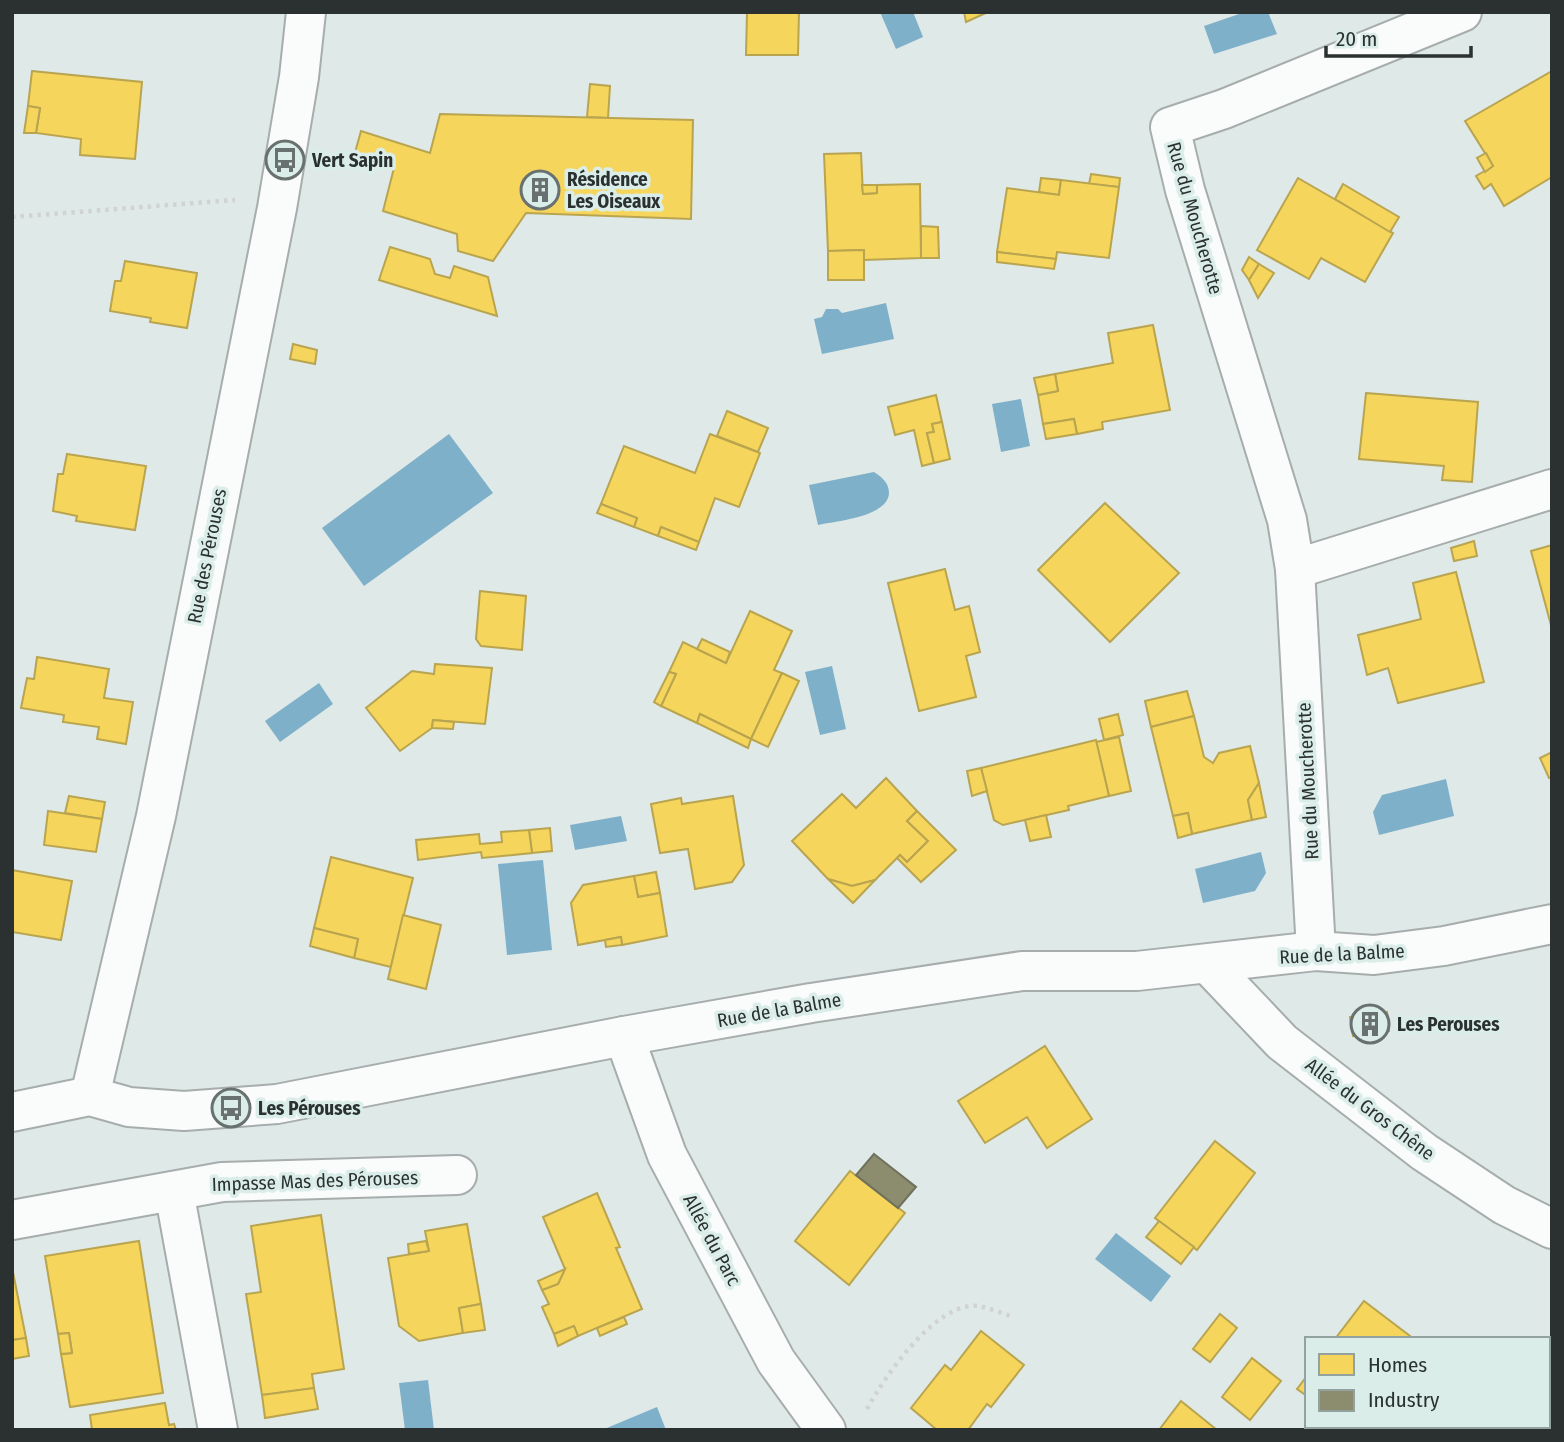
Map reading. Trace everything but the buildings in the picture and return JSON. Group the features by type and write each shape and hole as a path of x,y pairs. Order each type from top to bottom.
{"street":[{"name":"Rue des Pérouses","path":"90,1096 156,816 276,208 299,77 306,12"},
{"name":"Rue du Moucherotte","path":"1317,951 1304,697 1295,569 1287,520 1185,190 1170,127 1224,109 1462,12"},
{"path":"1295,569 1552,489"},
{"name":"Rue de la Balme","path":"12,1112 90,1096 129,1107 184,1111 277,1104 624,1036 811,1003 1023,971 1137,971 1317,951 1374,955 1444,946 1552,923"},
{"name":"Allée du Gros Chêne","path":"1208,964 1282,1042 1424,1152 1504,1205 1552,1229"},
{"name":"Allée du Parc","path":"624,1036 667,1156 776,1361 844,1424"},
{"name":"Impasse Mas des Pérouses","path":"12,1220 222,1182 457,1175"},
{"path":"174,1191 218,1430"}],"path":[{"path":"12,217 266,198 276,208"},
{"path":"844,1424 879,1387 920,1335 952,1312 977,1306 1011,1316"}],"water":[{"path":"880,12 913,12 923,37 896,49"},
{"path":"1245,12 1268,12 1277,34 1214,54 1204,26"},
{"path":"886,303 894,339 822,354 814,319 822,317 826,309 838,309 842,313"},
{"path":"1021,399 1030,446 1001,452 992,404"},
{"path":"449,434 493,493 364,586 322,528"},
{"path":"874,472 889,489 886,501 880,508 871,513 818,525 809,485"},
{"path":"832,666 846,729 820,735 805,672"},
{"path":"319,683 333,704 280,742 265,721"},
{"path":"1446,779 1454,816 1379,835 1373,812 1382,795"},
{"path":"621,816 627,841 575,850 570,825"},
{"path":"1261,852 1266,873 1255,891 1203,903 1195,869"},
{"path":"543,860 552,950 507,955 498,864"},
{"path":"1116,1233 1171,1276 1151,1302 1095,1259"},
{"path":"428,1380 434,1430 405,1430 399,1383"},
{"path":"657,1407 666,1430 602,1430"}],"place":[{"name":"Vert Sapin","path":"285,160"},
{"name":"Résidence Les Oiseaux","path":"540,190"},
{"name":"Les Perouses","path":"1370,1024"},
{"name":"Les Pérouses","path":"231,1108"}]}
